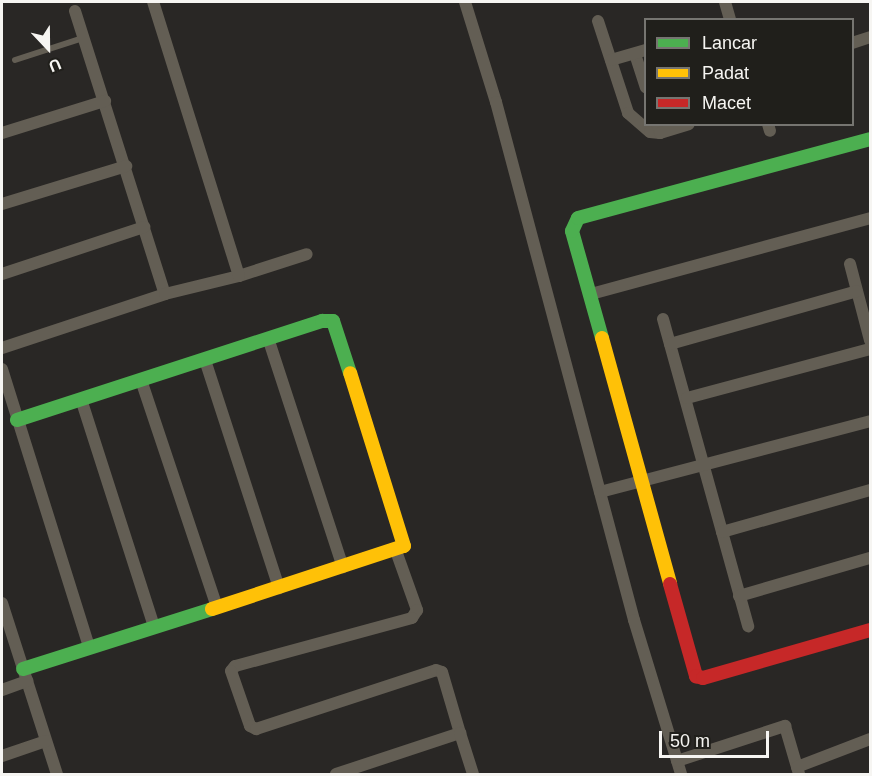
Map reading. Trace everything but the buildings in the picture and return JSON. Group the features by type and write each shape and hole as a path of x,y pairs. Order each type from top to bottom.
{"street":[{"path":"153,2 239,276"},
{"path":"465,2 600,492 681,774"},
{"path":"725,2 729,18"},
{"path":"75,11 165,294"},
{"path":"598,21 628,113 644,129 677,126"},
{"path":"854,42 870,37"},
{"path":"611,60 640,52 644,80"},
{"path":"2,133 105,101"},
{"path":"870,139 578,218 572,231 696,676 703,678 870,630"},
{"path":"2,204 126,166"},
{"path":"591,294 870,218"},
{"path":"2,274 144,226"},
{"path":"2,348 165,294 239,276 307,254"},
{"path":"850,264 870,340"},
{"path":"670,344 857,291"},
{"path":"663,319 687,398 748,626"},
{"path":"2,690 25,675 89,646 396,551 404,546 404,539 333,321 17,420"},
{"path":"269,340 343,567"},
{"path":"687,398 870,349"},
{"path":"205,360 279,588"},
{"path":"2,369 89,646"},
{"path":"141,380 217,607"},
{"path":"81,399 154,626"},
{"path":"600,492 870,421"},
{"path":"722,532 870,490"},
{"path":"396,551 417,610 412,618 235,666 231,671 250,726 256,729 436,670 442,672 473,774"},
{"path":"739,596 870,558"},
{"path":"2,603 5,623 25,675 57,774"},
{"path":"677,762 785,726 798,771 870,739"},
{"path":"336,774 460,733"},
{"path":"2,756 46,741"}],"lane":[{"path":"15,60 84,37"}],"traffic: fast":[{"path":"602,338 572,231 578,218 870,139"},
{"path":"17,420 322,321 333,321 350,373"},
{"path":"23,669 212,609"}],"traffic: slow":[{"path":"602,338 670,584"},
{"path":"212,609 404,546 350,373"}],"traffic: jam":[{"path":"670,584 696,676 703,678 870,630"}]}
